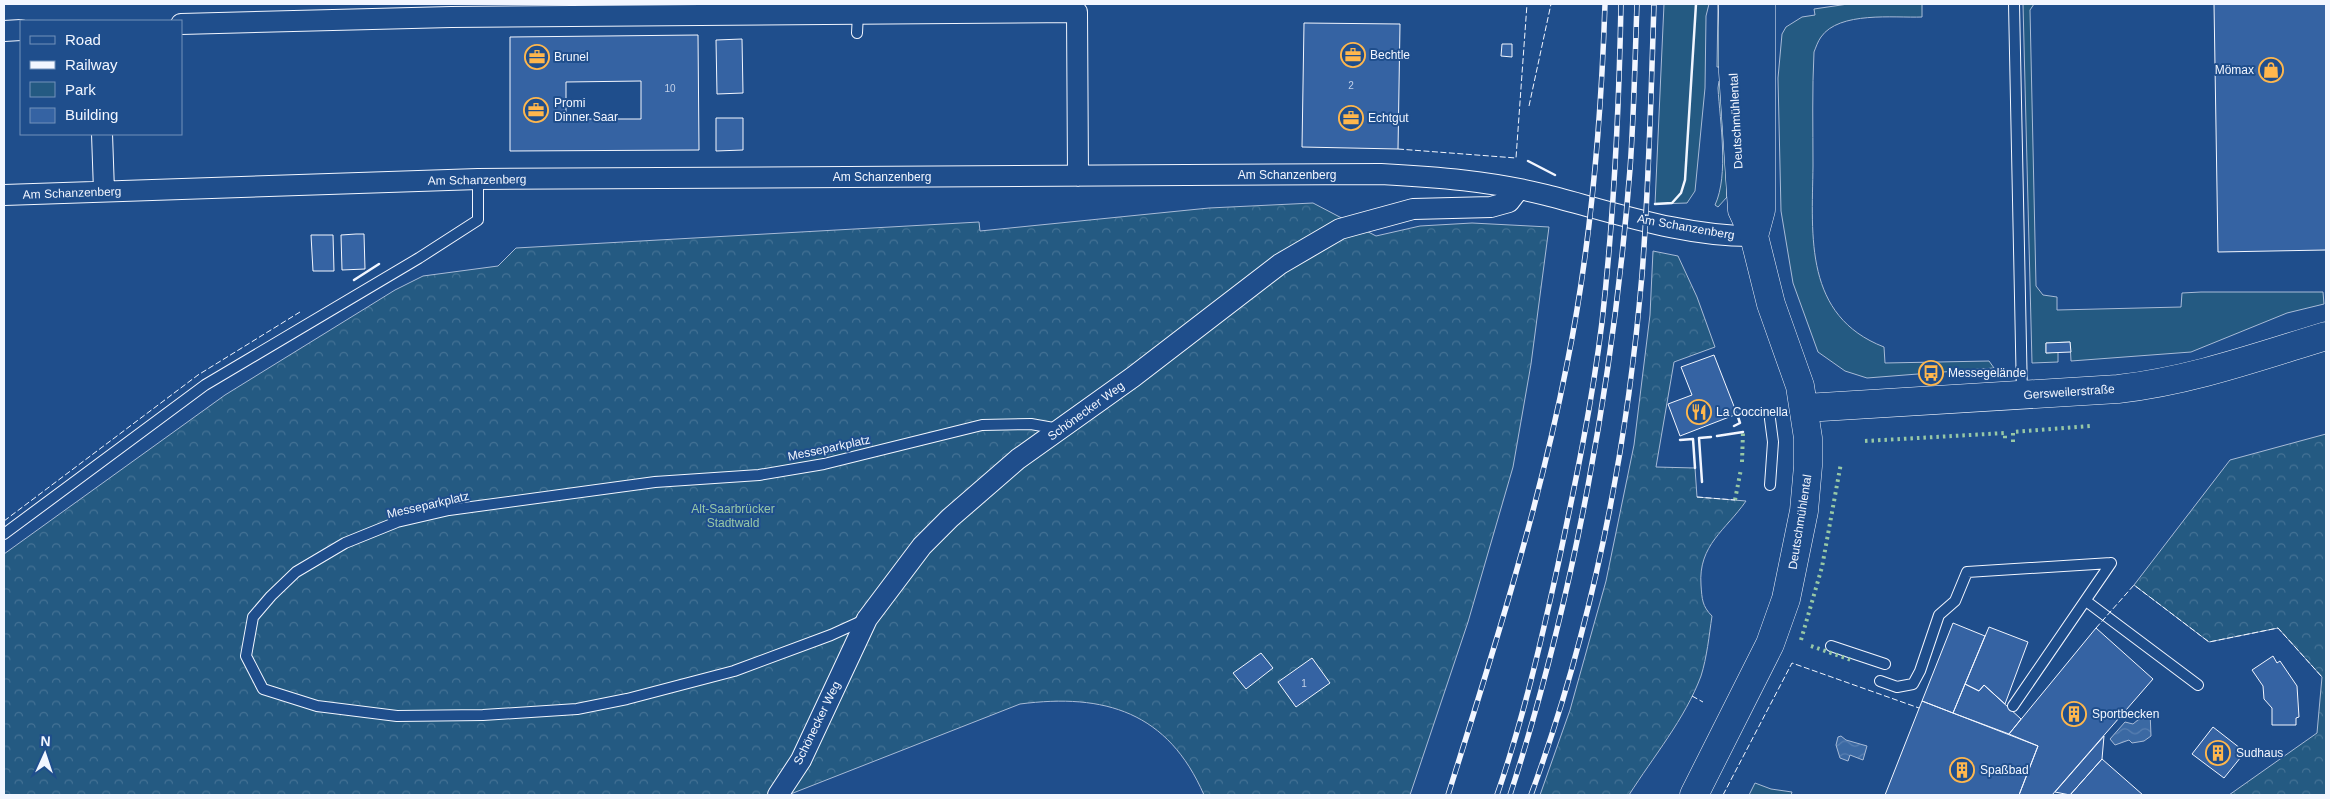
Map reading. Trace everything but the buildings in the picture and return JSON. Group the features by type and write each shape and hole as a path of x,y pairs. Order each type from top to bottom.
{"main road":[{"name":"Deutschmühlental","path":"1694,795 1759,666 1786,599 1804,510 1808,466 1805,408 1793,364 1769,295 1754,236 1742,210 1733,72 1733,4"},
{"name":"Deutschmühlental","path":"1754,236 1761,210 1761,4"},
{"name":"Gersweilerstraße","path":"1805,408 2022,396 2159,384 2217,370 2326,336"}],"street":[{"path":"1733,4 1761,4"},
{"path":"182,24 451,17 858,23 1077,12 1078,176"},
{"path":"4,31 20,30"},
{"path":"102,135 104,191"},
{"name":"Am Schanzenberg","path":"4,195 478,179 1381,174 1452,178 1519,189 1679,228 1734,236 1754,236"},
{"name":"Schönecker Weg","path":"778,795 801,760 867,619 916,554 950,518 1018,459 1061,430 1280,264 1340,228 1413,209 1491,207 1509,202 1519,189"}],"lane":[{"path":"2014,4 2022,396"},
{"path":"4,534 205,385 419,258 478,220 478,179"},
{"path":"1770,419 1774,442 1770,485"},
{"name":"Messeparkplatz","path":"867,619 831,635 716,676 627,699 577,709 509,714 397,716 317,706 263,689 246,656 253,617 296,572 345,543 397,522 449,510 654,482 758,475 824,464 982,425 1031,424 1061,430"},
{"path":"1880,681 1898,687 1913,684 1940,615 1955,601 1967,572 2111,563 2013,706"},
{"path":"2086,601 2198,685"},
{"path":"1831,646 1885,664"}],"green space":[{"path":"1664,4 1709,4 1706,16 1705,88 1695,191 1687,203 1655,204"},
{"path":"1718,4 1722,67 1717,67"},
{"path":"1848,4 1922,4 1922,17 1868,18 1840,23 1829,29 1821,37 1814,52 1812,220 1818,272 1826,295 1839,316 1858,333 1884,347 1885,363 1989,361 1994,368 1867,378 1845,371 1818,352 1793,283 1781,211 1778,78 1782,34 1786,27 1802,17 1815,15 1814,9"},
{"path":"2023,4 2034,4 2030,10 2036,286 2043,295 2057,297 2057,310 2181,307 2182,293 2201,292 2323,292 2324,304 2287,313 2191,352 2071,361 2070,342 2046,343 2046,353 2058,352 2058,362 2032,363"},
{"path":"1723,79 1727,197 1718,207 1715,205 1722,179 1723,164 1718,88 1719,81"},
{"name":"Alt-Saarbrücker Stadtwald","path":"1313,203 1376,236 1420,226 1472,223 1549,227 1531,364 1513,467 1468,622 1410,795 1204,795 1189,767 1172,744 1152,727 1130,714 1106,706 1080,702 1051,701 1020,704 788,795 4,795 4,554 225,395 395,290 423,276 498,266 516,248 979,222 980,231 1209,208"},
{"path":"1653,251 1678,256 1697,297 1715,347 1674,362 1656,467 1695,468 1697,497 1746,501 1715,539 1704,559 1701,571 1702,598 1706,609 1712,616 1701,676 1678,723 1629,795 1540,795 1570,710 1606,581 1634,445 1650,315"},
{"path":"2326,434 2326,795 2229,795 2317,733 2322,677 2278,628 2209,642 2134,585 2230,460"},
{"path":"1755,783 1771,789 1792,792 1791,795 1749,795"}],"water":[{"path":"2150,711 2151,736 2144,741 2132,743 2129,740 2115,745 2110,739 2125,722 2133,724 2139,719 2144,719 2145,712"},
{"path":"1841,736 1846,740 1867,746 1863,760 1850,755 1848,761 1840,758 1836,745 1838,737"}],"railway":[{"path":"1448,795 1514,581 1542,473 1567,364 1589,230 1594,185 1605,4"},
{"path":"1497,795 1523,710 1545,623 1577,475 1593,383 1602,322 1613,203 1621,4"},
{"path":"1510,795 1554,643 1572,565 1602,406 1614,326 1630,169 1637,4"},
{"path":"1531,795 1553,732 1589,604 1604,539 1627,407 1642,275 1650,140 1654,4"}],"hedge":[{"path":"2013,442 2013,432 2090,426"},
{"path":"1742,462 1743,432"},
{"path":"1865,441 2005,433 2005,442"},
{"path":"1801,640 1822,567 1841,463"},
{"path":"1735,500 1741,469"},
{"path":"1811,646 1851,660"}],"fence":[{"path":"1398,149 1516,158 1527,4"},
{"path":"1529,106 1551,4"},
{"path":"4,521 198,375 300,312"},
{"path":"1697,497 1735,500"},
{"path":"2096,628 2134,585 2209,642 2278,628 2322,677"},
{"path":"1723,795 1792,663 1919,708"},
{"path":"1692,696 1703,702"}],"wall":[{"path":"1655,204 1672,203 1681,193 1685,180 1696,4"},
{"path":"1528,161 1555,175"},
{"path":"354,280 379,264"},
{"path":"1734,426 1740,423 1737,414"},
{"path":"1717,436 1743,432"},
{"path":"1702,482 1699,438 1711,437"},
{"path":"1680,440 1693,439 1695,468"}],"place":[{"name":"Bechtle","path":"1353,55"},
{"name":"Brunel","path":"537,57"},
{"name":"Mömax","path":"2271,70"},
{"name":"Promi Dinner Saar","path":"536,110"},
{"name":"Echtgut","path":"1351,118"},
{"name":"Messegelände","path":"1931,373"},
{"name":"La Coccinella","path":"1699,412"},
{"name":"Sportbecken","path":"2074,714"},
{"name":"Sudhaus","path":"2218,753"},
{"name":"Spaßbad","path":"1962,770"}]}
